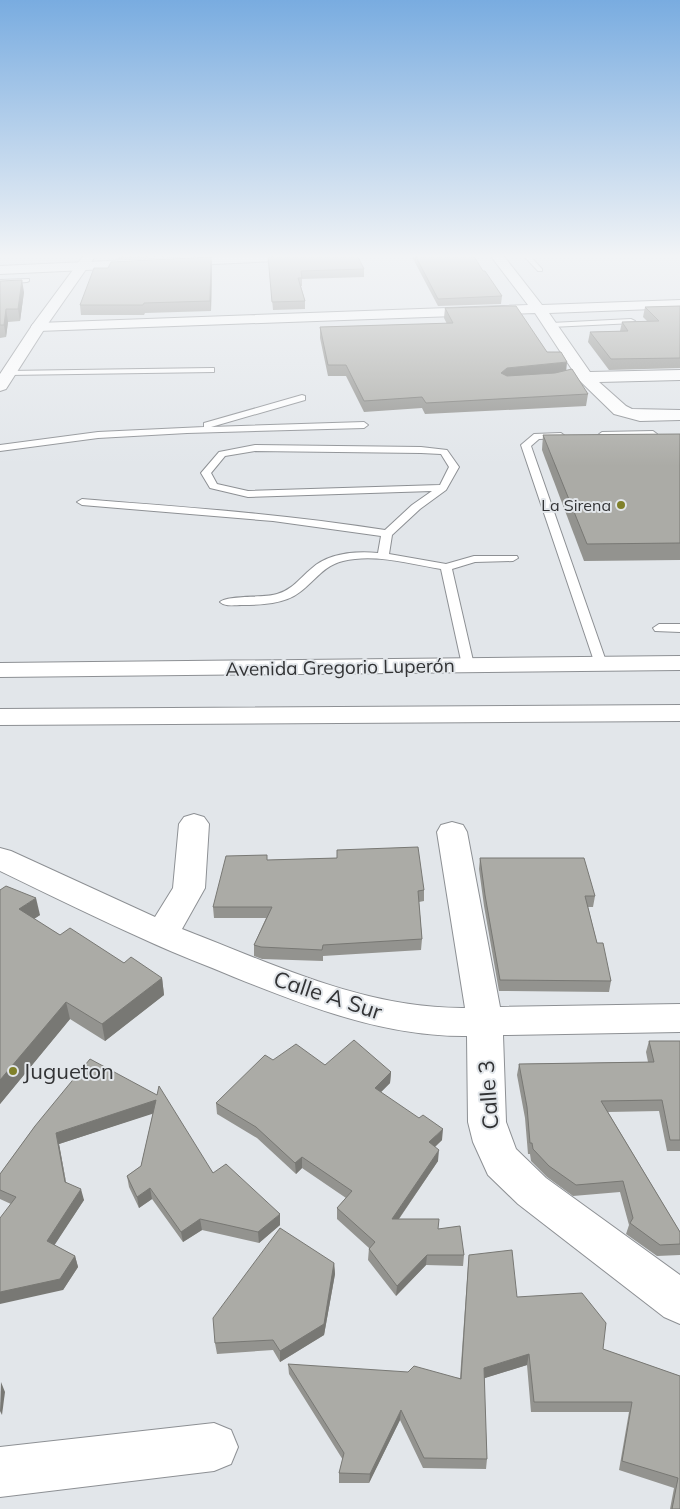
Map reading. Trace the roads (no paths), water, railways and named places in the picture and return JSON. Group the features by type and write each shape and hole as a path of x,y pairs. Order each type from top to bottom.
{"street":[{"path":"0,386 38,327 80,325"},
{"path":"551,325 580,375 625,414 680,415"},
{"path":"580,375 680,375"},
{"name":"Avenida Gregorio Luperón","path":"0,670 680,663"},
{"path":"0,717 680,713"},
{"path":"162,934 188,888 194,824"},
{"name":"Calle 3","path":"452,832 485,1022 488,1122 492,1142 502,1162 532,1191 680,1302"},
{"name":"Calle A Sur","path":"0,858 162,934 310,993 346,1005 420,1019 485,1022 680,1018"},
{"path":"0,1474 214,1447"}],"lane":[{"path":"566,325 591,325"},
{"path":"8,373 211,370"},
{"path":"187,430 302,398"},
{"path":"0,448 98,435 187,430 364,425"},
{"path":"595,435 653,434"},
{"path":"576,435 537,436 526,445 601,664"},
{"path":"383,556 386,534 443,488 454,467 444,452 421,450 255,448 222,454 206,473 213,486 248,494 443,488"},
{"path":"82,502 225,513 386,534"},
{"path":"226,602 262,601 293,592 324,564 350,556 383,556 446,567 474,559 513,558"},
{"path":"446,567 468,665"},
{"path":"659,628 680,628"}],"place":[{"name":"La Sirena","path":"621,505"},
{"name":"Jugueton","path":"13,1071"}]}
